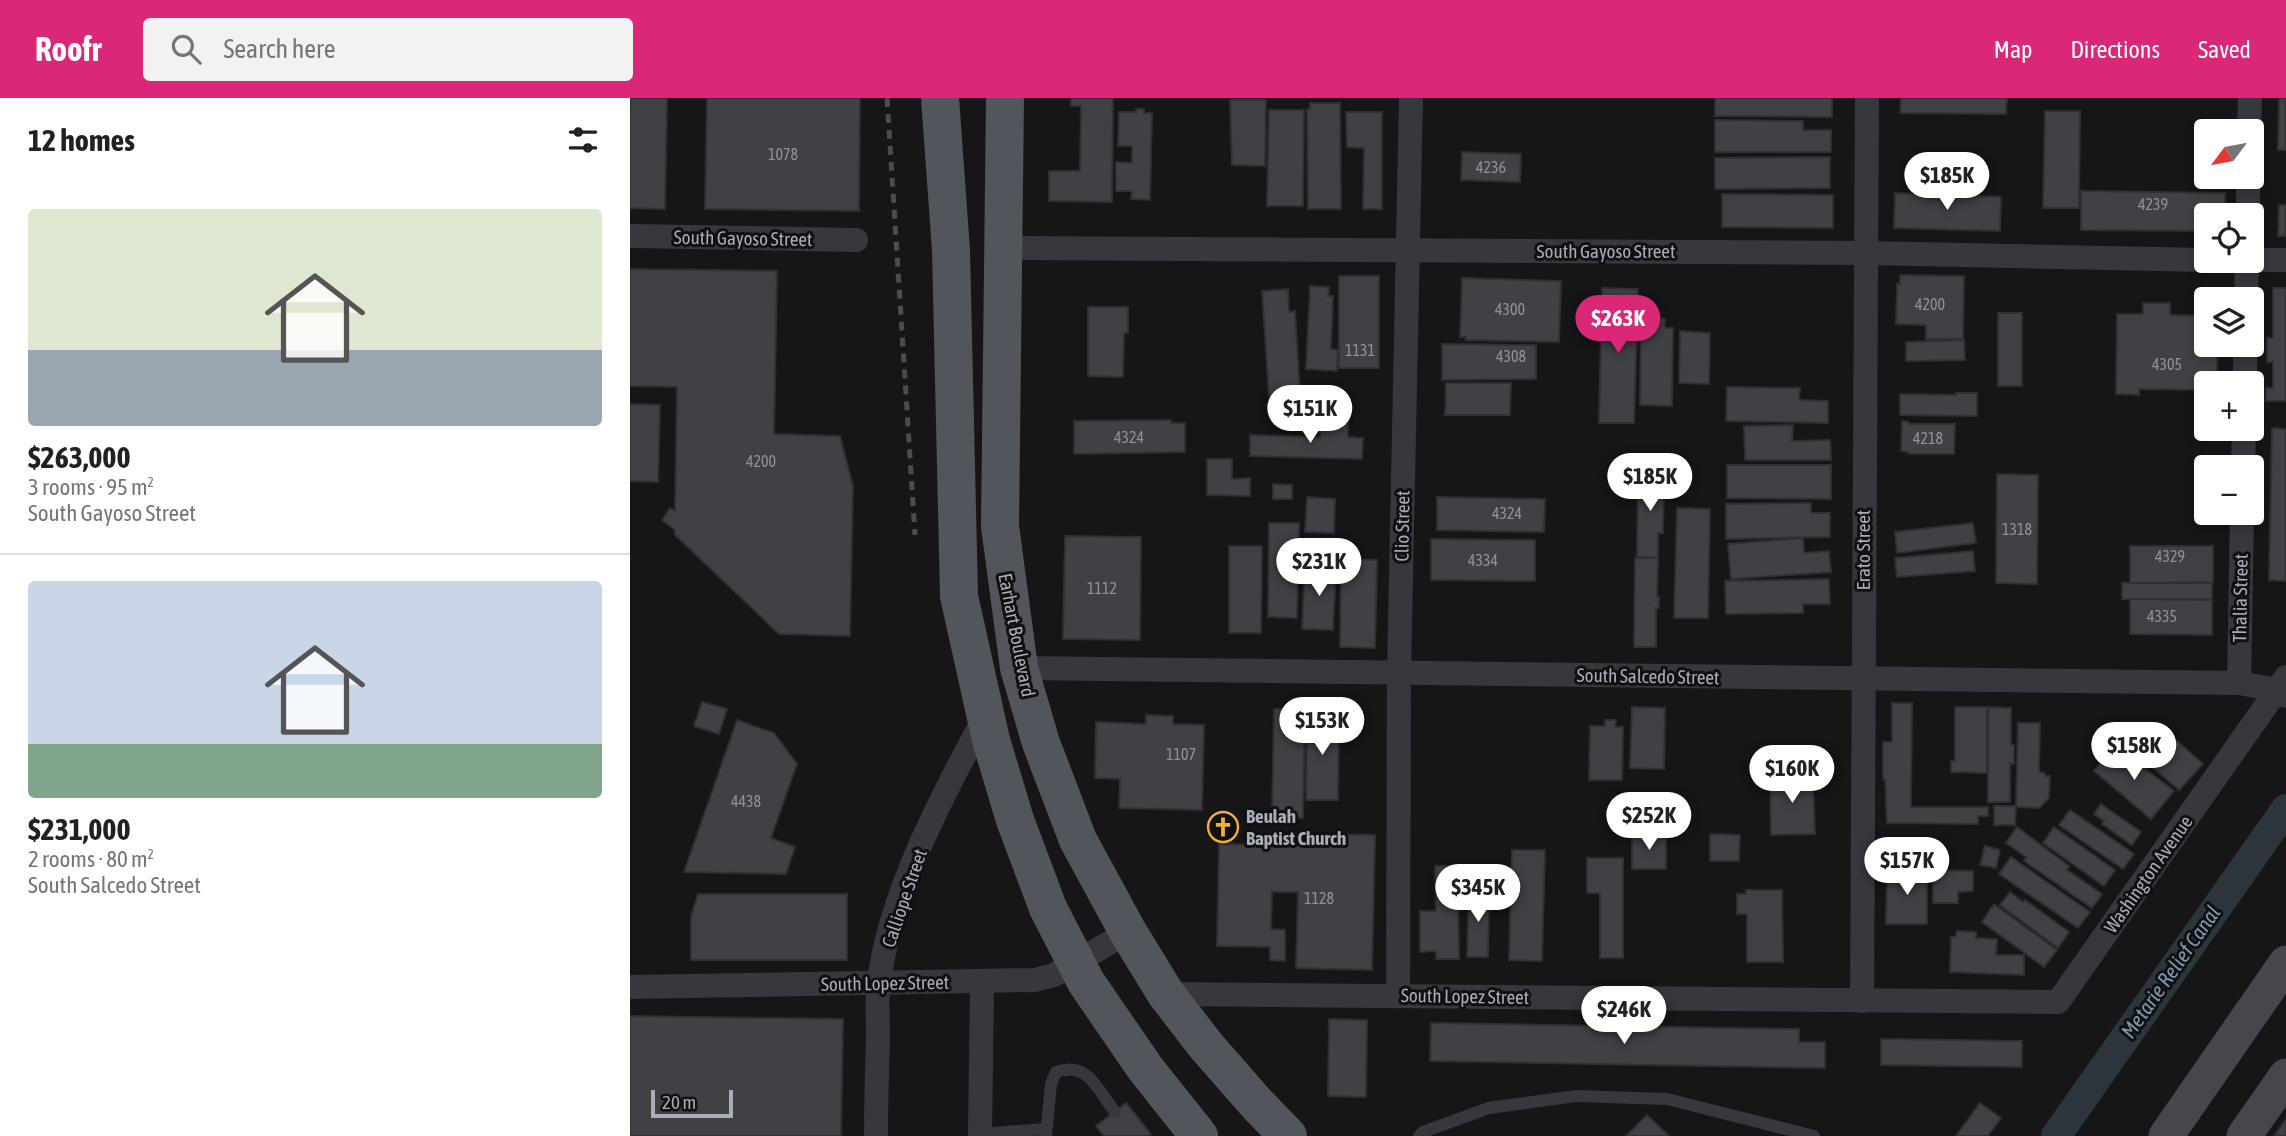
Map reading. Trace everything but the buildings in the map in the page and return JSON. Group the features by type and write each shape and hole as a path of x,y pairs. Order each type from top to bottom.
{"main road":[{"path":"940,98 951,250 959,596 985,716 1015,820 1048,908 1086,982 1115,1027 1199,1136"},
{"name":"Earhart Boulevard","path":"1005,98 1000,526 1019,668 1041,743 1078,840 1128,932 1166,994 1248,1095 1288,1136"}],"street":[{"name":"Clio Street","path":"1398,996 1399,672 1411,98"},
{"name":"Erato Street","path":"1862,1002 1867,98"},
{"path":"2249,119 2250,98"},
{"name":"South Gayoso Street","path":"630,236 856,240"},
{"name":"South Gayoso Street","path":"1004,248 1866,253 2194,260"},
{"path":"2264,260 2286,260"},
{"name":"Thalia Street","path":"2239,683 2242,525"},
{"name":"South Salcedo Street","path":"1019,668 2239,683 2283,687"},
{"name":"Washington Avenue","path":"2058,1002 2283,687"},
{"name":"Calliope Street","path":"876,1136 878,982 899,901 948,785 985,716"},
{"name":"South Lopez Street","path":"630,987 1035,980 1054,975 1128,932"},
{"path":"2166,1136 2286,963"},
{"path":"980,1135 982,983"},
{"name":"South Lopez Street","path":"1166,994 2058,1002"},
{"path":"2244,1136 2286,1076"}],"lane":[{"path":"980,1135 1046,1133 1051,1084 1056,1072 1069,1068 1082,1070 1115,1112"},
{"path":"1419,1136 1423,1132 1489,1108 1576,1096 1667,1099 1814,1136"}],"waterway":[{"name":"Metarie Relief Canal","path":"2056,1136 2286,809"}],"railway":[{"path":"887,98 915,535"}],"place":[{"name":"Beulah Baptist Church","path":"1223,827"}]}
